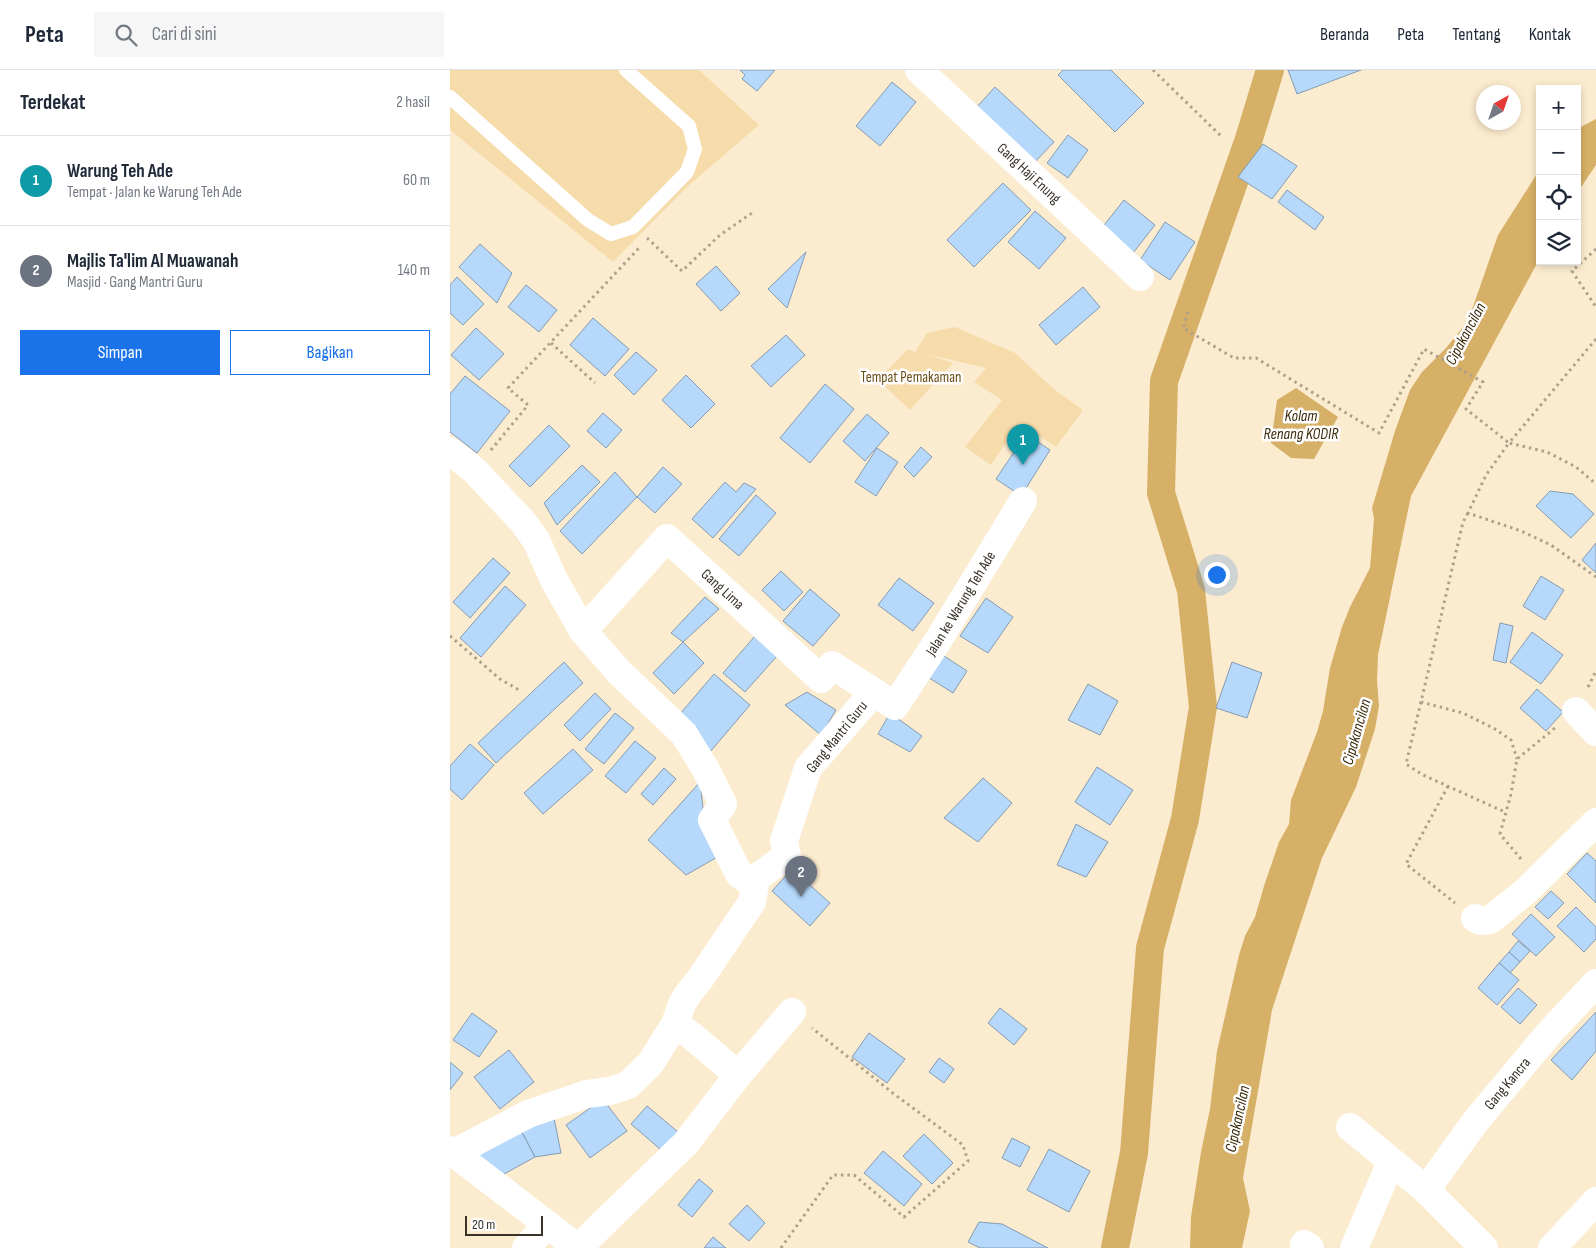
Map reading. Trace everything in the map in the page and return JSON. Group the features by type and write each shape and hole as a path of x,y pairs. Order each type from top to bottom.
{"street":[{"name":"Gang Haji Enung","path":"919,70 1140,277"},
{"path":"450,451 474,470 523,522 536,540 554,580 582,631 619,672 684,734 705,768 723,804 712,820 739,874 748,880 756,878 752,902 688,994 682,1004 675,1024 650,1064 628,1085 610,1092 587,1094 528,1114 452,1152 578,1248 686,1143 738,1075 792,1012"},
{"name":"Jalan ke Warung Teh Ade","path":"884,699 939,639 1023,501"},
{"name":"Gang Lima","path":"582,631 667,538 821,679 832,666 884,699"},
{"name":"Gang Mantri Guru","path":"756,878 787,856 784,841 808,768 884,699"},
{"path":"1576,711 1596,732"},
{"path":"1475,918 1480,921 1490,920 1526,892 1596,822"},
{"name":"Gang Kancra","path":"1426,1190 1475,1122 1550,1032 1596,983"},
{"path":"675,1024 738,1075"},
{"path":"1350,1127 1426,1190 1484,1248"},
{"path":"1354,1248 1391,1162"},
{"path":"1552,1248 1596,1201"},
{"path":"526,1248 547,1224"}],"lane":[{"path":"450,97 588,220 611,234 633,226 681,179 687,172 695,150 688,126 626,70"}],"path":[{"path":"1153,70 1222,137"},
{"path":"474,470 528,405 508,388 621,269 647,238 682,271 720,235 752,213"},
{"path":"1596,249 1572,271 1596,306"},
{"path":"1188,312 1183,328 1234,358 1256,358 1379,433 1424,349 1483,382 1466,409 1508,443 1547,452 1576,467 1596,484"},
{"path":"1505,812 1424,775 1406,764 1463,522 1486,475 1508,443 1596,339"},
{"path":"551,343 594,383"},
{"path":"1468,513 1521,531 1551,546 1596,576"},
{"path":"450,636 500,679 519,690"},
{"path":"1517,759 1576,711 1596,672"},
{"path":"1421,702 1463,712 1495,728 1511,740 1517,759 1511,794 1500,834 1528,867 1526,892"},
{"path":"1448,786 1406,864 1475,918"},
{"path":"781,1248 833,1175 854,1175 904,1217 968,1162 963,1145 894,1094 792,1012"}],"green space":[{"path":"450,70 699,70 759,125 688,186 613,262 450,130"},
{"name":"Tempat Pemakaman","path":"955,327 1015,353 1055,390 1083,410 1056,447 1019,423 991,465 965,447 1002,400 974,382 986,368 926,354 953,363 910,410 878,380 908,349 915,352 927,333"}],"water":[{"path":"1596,119 1596,165 1581,187 1581,130 1581,127"},
{"name":"Cipakancilan","path":"1536,175 1536,265 1411,496 1378,655 1379,706 1375,729 1356,787 1322,858 1272,1010 1243,1178 1250,1211 1242,1248 1190,1248 1191,1217 1210,1109 1217,1051 1239,955 1245,936 1255,917 1279,842 1289,824 1291,800 1317,732 1323,711 1330,668 1342,627 1370,568 1374,519 1372,508 1395,431 1410,390 1422,372 1446,348 1468,321 1498,235"},
{"name":"Kolam Renang KODIR","path":"1296,388 1338,417 1314,459 1291,458 1271,443 1277,400"}],"building":[{"path":"740,70 775,70 757,91 742,79 745,75"},
{"path":"1063,70 1111,70 1144,103 1115,132 1058,75"},
{"path":"1288,70 1361,70 1297,94"},
{"path":"892,82 916,102 880,146 856,126"},
{"path":"995,87 1054,142 1033,164 975,109"},
{"path":"1068,135 1088,150 1068,178 1047,163"},
{"path":"1263,144 1297,166 1272,199 1238,177"},
{"path":"1003,183 1031,210 974,267 947,240"},
{"path":"1287,190 1324,217 1315,230 1278,202"},
{"path":"1124,200 1155,225 1133,253 1101,229"},
{"path":"1035,211 1066,238 1039,269 1008,242"},
{"path":"1165,222 1195,242 1170,280 1140,260"},
{"path":"480,244 512,273 497,303 459,267"},
{"path":"806,252 787,308 768,289"},
{"path":"716,266 740,293 721,311 696,284"},
{"path":"457,277 484,304 463,325 450,313 450,285"},
{"path":"526,285 557,310 539,332 508,307"},
{"path":"1083,287 1100,307 1056,345 1039,325"},
{"path":"593,318 629,349 605,376 570,345"},
{"path":"476,328 504,354 479,380 451,355"},
{"path":"786,335 805,355 771,387 751,366"},
{"path":"636,352 657,370 634,395 614,375"},
{"path":"686,375 715,404 691,428 662,400"},
{"path":"465,376 510,411 477,453 450,432 450,394"},
{"path":"825,384 854,409 810,463 780,438"},
{"path":"603,413 622,430 606,448 587,431"},
{"path":"867,414 889,433 865,461 843,441"},
{"path":"549,425 570,446 530,487 509,466"},
{"path":"1026,434 1050,450 1021,496 996,479"},
{"path":"921,447 932,457 914,477 904,467"},
{"path":"877,448 898,462 876,496 855,482"},
{"path":"582,465 600,482 557,525 544,503"},
{"path":"663,467 682,484 655,513 637,497"},
{"path":"615,472 637,497 582,554 560,531"},
{"path":"725,482 736,492 744,483 756,489 713,538 692,519"},
{"path":"1550,491 1573,494 1594,514 1571,538 1536,506"},
{"path":"756,495 776,513 739,556 719,539"},
{"path":"1596,543 1596,573 1582,560"},
{"path":"493,558 510,573 470,618 453,602"},
{"path":"781,571 803,592 784,611 762,590"},
{"path":"1541,576 1564,590 1545,620 1523,606"},
{"path":"899,578 934,603 913,631 878,605"},
{"path":"505,586 526,605 481,657 460,638"},
{"path":"810,589 840,615 813,646 783,621"},
{"path":"705,597 719,609 683,642 671,633"},
{"path":"986,598 1013,617 988,653 960,636"},
{"path":"1500,623 1513,626 1506,663 1493,660"},
{"path":"1532,632 1563,655 1541,684 1510,662"},
{"path":"755,636 778,655 745,692 723,673"},
{"path":"683,642 704,663 674,694 653,673"},
{"path":"938,652 967,671 953,693 923,674"},
{"path":"564,662 583,683 496,763 478,743"},
{"path":"1232,662 1262,673 1247,718 1216,708"},
{"path":"714,674 750,705 710,752 674,721"},
{"path":"1088,684 1118,701 1100,735 1068,720"},
{"path":"1537,689 1563,712 1546,731 1520,708"},
{"path":"807,692 836,710 821,735 785,705"},
{"path":"595,693 611,709 580,741 564,725"},
{"path":"615,713 634,728 604,764 585,749"},
{"path":"890,713 922,736 910,752 878,734"},
{"path":"635,741 656,758 626,793 605,776"},
{"path":"470,744 494,765 462,800 450,789 450,766"},
{"path":"573,749 593,770 543,814 524,793"},
{"path":"1097,767 1133,790 1110,825 1075,802"},
{"path":"664,768 676,779 653,805 641,794"},
{"path":"983,778 1012,803 978,842 944,818"},
{"path":"700,782 706,834 719,856 686,875 648,840"},
{"path":"1076,824 1108,842 1086,877 1057,865"},
{"path":"1587,853 1596,861 1596,903 1567,874"},
{"path":"792,869 830,903 810,926 772,891"},
{"path":"1551,891 1564,903 1548,919 1535,907"},
{"path":"1576,907 1596,927 1596,939 1584,952 1557,926"},
{"path":"1531,914 1555,937 1536,956 1512,934"},
{"path":"1518,941 1530,951 1520,962 1509,952"},
{"path":"1509,952 1520,962 1510,973 1499,963"},
{"path":"1499,963 1519,980 1497,1005 1478,988"},
{"path":"1518,988 1537,1005 1520,1024 1501,1007"},
{"path":"1000,1008 1027,1029 1014,1045 988,1023"},
{"path":"1596,1012 1596,1051 1572,1080 1551,1060"},
{"path":"472,1013 497,1031 479,1057 453,1040"},
{"path":"869,1033 905,1059 887,1083 852,1057"},
{"path":"509,1050 534,1082 500,1109 474,1077"},
{"path":"939,1058 954,1069 944,1083 929,1072"},
{"path":"450,1062 463,1073 450,1090"},
{"path":"603,1099 627,1131 590,1158 566,1125"},
{"path":"647,1106 684,1137 668,1156 631,1124"},
{"path":"554,1118 561,1153 535,1157 518,1125"},
{"path":"518,1125 535,1157 495,1179 465,1154"},
{"path":"924,1134 953,1163 932,1184 903,1156"},
{"path":"1012,1138 1030,1147 1020,1167 1002,1158"},
{"path":"1049,1149 1090,1171 1069,1212 1027,1190"},
{"path":"883,1151 922,1184 904,1206 864,1173"},
{"path":"699,1179 713,1191 692,1217 678,1205"},
{"path":"747,1205 765,1223 749,1241 729,1224"},
{"path":"979,1222 1002,1224 1048,1248 980,1248 968,1242"},
{"path":"713,1237 726,1248 704,1248"}],"waterway":[{"path":"1115,1248 1134,1153 1150,948 1185,819 1203,707 1191,590 1161,493 1164,381 1248,142 1270,70"}],"place":[{"name":"Warung Teh Ade","path":"1023,465"},
{"name":"Majlis Ta'lim Al Muawanah","path":"801,897"}]}
